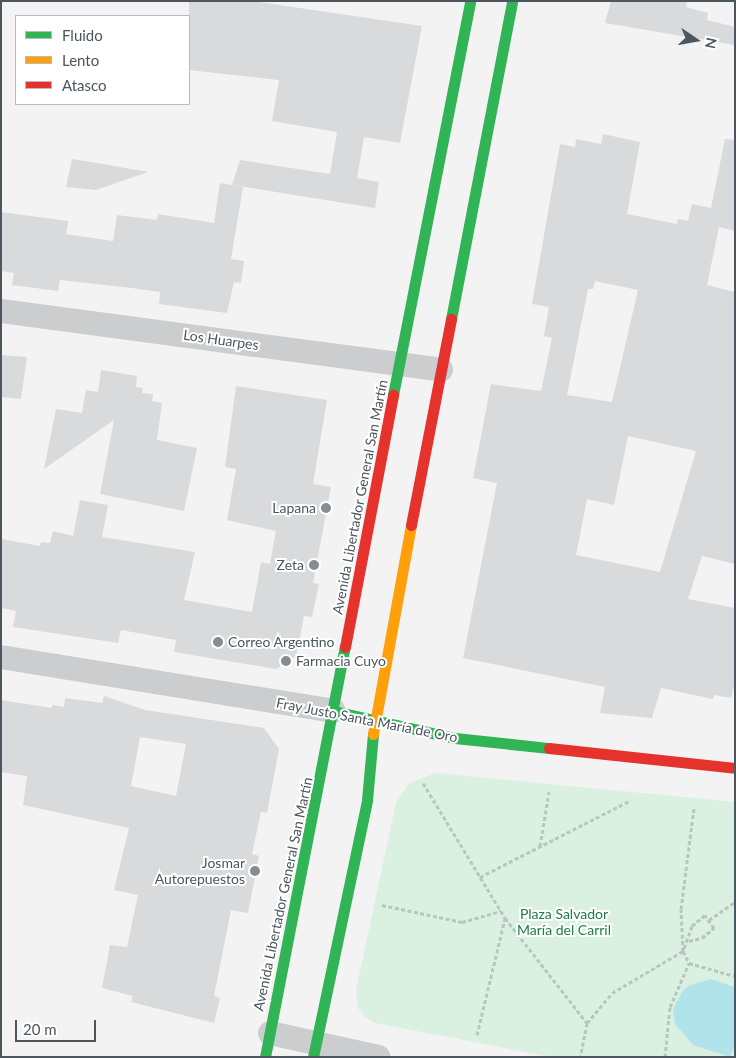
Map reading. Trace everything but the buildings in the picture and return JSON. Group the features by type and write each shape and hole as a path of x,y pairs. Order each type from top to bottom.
{"main road":[{"name":"Avenida Libertador General San Martín","path":"265,1057 334,711 470,1"},
{"path":"315,1050 366,800 374,718 512,1"},
{"name":"Fray Justo Santa María de Oro","path":"334,711 374,718 455,738 735,768"}],"street":[{"name":"Los Huarpes","path":"1,311 441,370"},
{"name":"Fray Justo Santa María de Oro","path":"1,657 334,711"},
{"path":"270,1033 315,1050 378,1057"}],"path":[{"path":"423,783 505,918 587,1023"},
{"path":"540,846 549,792"},
{"path":"480,877 631,800"},
{"path":"694,807 681,909 683,951 689,963 735,976"},
{"path":"709,920 735,902"},
{"path":"382,906 462,922 501,911"},
{"path":"581,1055 587,1023 612,993 683,951 689,941 692,926 705,916 714,928 702,938 689,941"},
{"path":"477,1035 505,918"},
{"path":"665,1057 670,1007 689,963"}],"green space":[{"name":"Plaza Salvador María del Carril","path":"436,773 735,802 735,1057 551,1057 375,1023 365,1017 358,1008 356,990 396,803 409,783"}],"water":[{"path":"711,979 735,987 735,1045 730,1057 693,1045 675,1024 673,1009 682,992 688,986"}],"traffic: fast":[{"path":"393,395 470,1"},
{"path":"451,319 512,1"},
{"path":"265,1057 345,647"},
{"path":"334,711 455,738 549,748"},
{"path":"313,1057 367,800 373,734"}],"traffic: slow":[{"path":"373,734 411,525"}],"traffic: jam":[{"path":"411,525 451,319"},
{"path":"345,647 393,395"},
{"path":"549,748 735,768"}],"place":[{"name":"Lapana","path":"326,508"},
{"name":"Zeta","path":"314,565"},
{"name":"Correo Argentino","path":"218,642"},
{"name":"Farmacia Cuyo","path":"286,661"},
{"name":"Josmar Autorepuestos","path":"255,871"}]}
